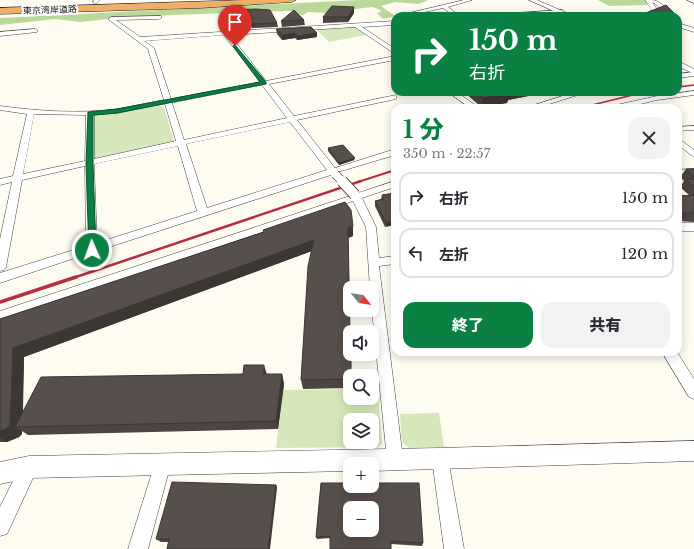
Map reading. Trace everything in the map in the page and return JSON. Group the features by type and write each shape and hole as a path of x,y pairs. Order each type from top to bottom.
{"highway":[{"name":"東京湾岸道路","path":"0,5 151,0"},
{"name":"東京湾岸道路","path":"0,10 81,9 292,0"}],"street":[{"path":"418,12 470,0"},
{"path":"532,0 560,11"},
{"path":"648,0 655,8 652,12"},
{"path":"652,0 664,8 666,12"},
{"path":"688,0 694,2"},
{"path":"444,6 452,12"},
{"path":"549,12 560,11"},
{"path":"159,17 111,19 141,39 151,48 203,214"},
{"path":"357,26 391,18"},
{"path":"141,39 391,23"},
{"path":"357,26 391,49"},
{"path":"682,27 694,30"},
{"path":"682,30 686,28"},
{"path":"0,34 35,31"},
{"path":"226,34 292,120 334,172 356,196 371,227 373,263 395,459"},
{"path":"0,108 31,112 90,113 117,111 391,59"},
{"path":"682,66 694,73"},
{"path":"682,75 694,73"},
{"path":"682,95 694,93"},
{"path":"458,96 469,104"},
{"path":"542,104 570,96"},
{"path":"632,104 672,96"},
{"path":"0,182 393,98"},
{"path":"0,267 31,112"},
{"path":"90,113 89,164 92,250"},
{"path":"682,129 694,128"},
{"path":"682,144 694,154"},
{"path":"0,278 92,250 391,153"},
{"path":"682,173 694,172"},
{"path":"0,316 391,185"},
{"path":"682,227 693,228"},
{"path":"373,263 391,261"},
{"path":"672,356 694,392"},
{"path":"0,472 29,467 163,463 440,459 694,451"},
{"path":"440,459 454,549"},
{"path":"138,549 163,463"},
{"path":"0,527 29,467"}],"green space":[{"path":"360,0 427,0 418,4 395,2 381,6 391,13 391,17 383,19 377,13 382,11 373,7 330,13 308,12 303,15 295,15 293,11 284,11 117,18 80,22 55,19 0,25 0,18"},
{"path":"598,0 643,0 648,5 609,6"},
{"path":"356,27 366,35 329,42 317,30"},
{"path":"160,106 164,107 174,141 170,144 101,159 94,158 93,117 98,114"},
{"path":"343,389 343,405 379,405 379,403 382,444 379,446 379,413 343,413 343,447 276,448 283,390"},
{"path":"439,413 444,447 409,448 402,442 400,414"}],"building":[{"path":"666,5 673,12 648,12"},
{"path":"332,6 354,7 348,17 323,17"},
{"path":"232,10 270,10 277,23 239,23"},
{"path":"294,10 304,20 281,21"},
{"path":"311,27 317,33 297,36 295,33 282,35 276,29"},
{"path":"481,96 496,96 483,98"},
{"path":"343,145 355,158 339,163 328,148"},
{"path":"686,169 694,169 694,177"},
{"path":"686,179 694,179 694,187"},
{"path":"391,194 391,221 386,222 375,201 384,199 382,195"},
{"path":"694,195 694,213 682,213 682,196"},
{"path":"345,202 351,210 353,226 348,227 349,281 343,281 343,317 350,317 350,325 343,325 343,361 351,361 351,369 343,369 343,379 301,380 308,266 314,240 13,348 10,426 0,431 0,319 264,232 263,230"},
{"path":"244,365 264,365 263,374 282,374 276,421 15,427 41,377 243,374"},
{"path":"172,482 276,485 268,549 167,549 169,539 156,539"},
{"path":"321,483 343,483 343,493 379,493 379,483 419,483 423,543 391,541 391,549 330,549 330,536 316,537"}],"railway":[{"path":"682,86 694,85"},
{"path":"596,104 629,96"},
{"path":"359,182 391,171"},
{"path":"75,277 359,182"},
{"path":"0,302 75,277"}],"route":[{"path":"92,250 89,164 90,113 117,111 264,83 235,46"}]}
